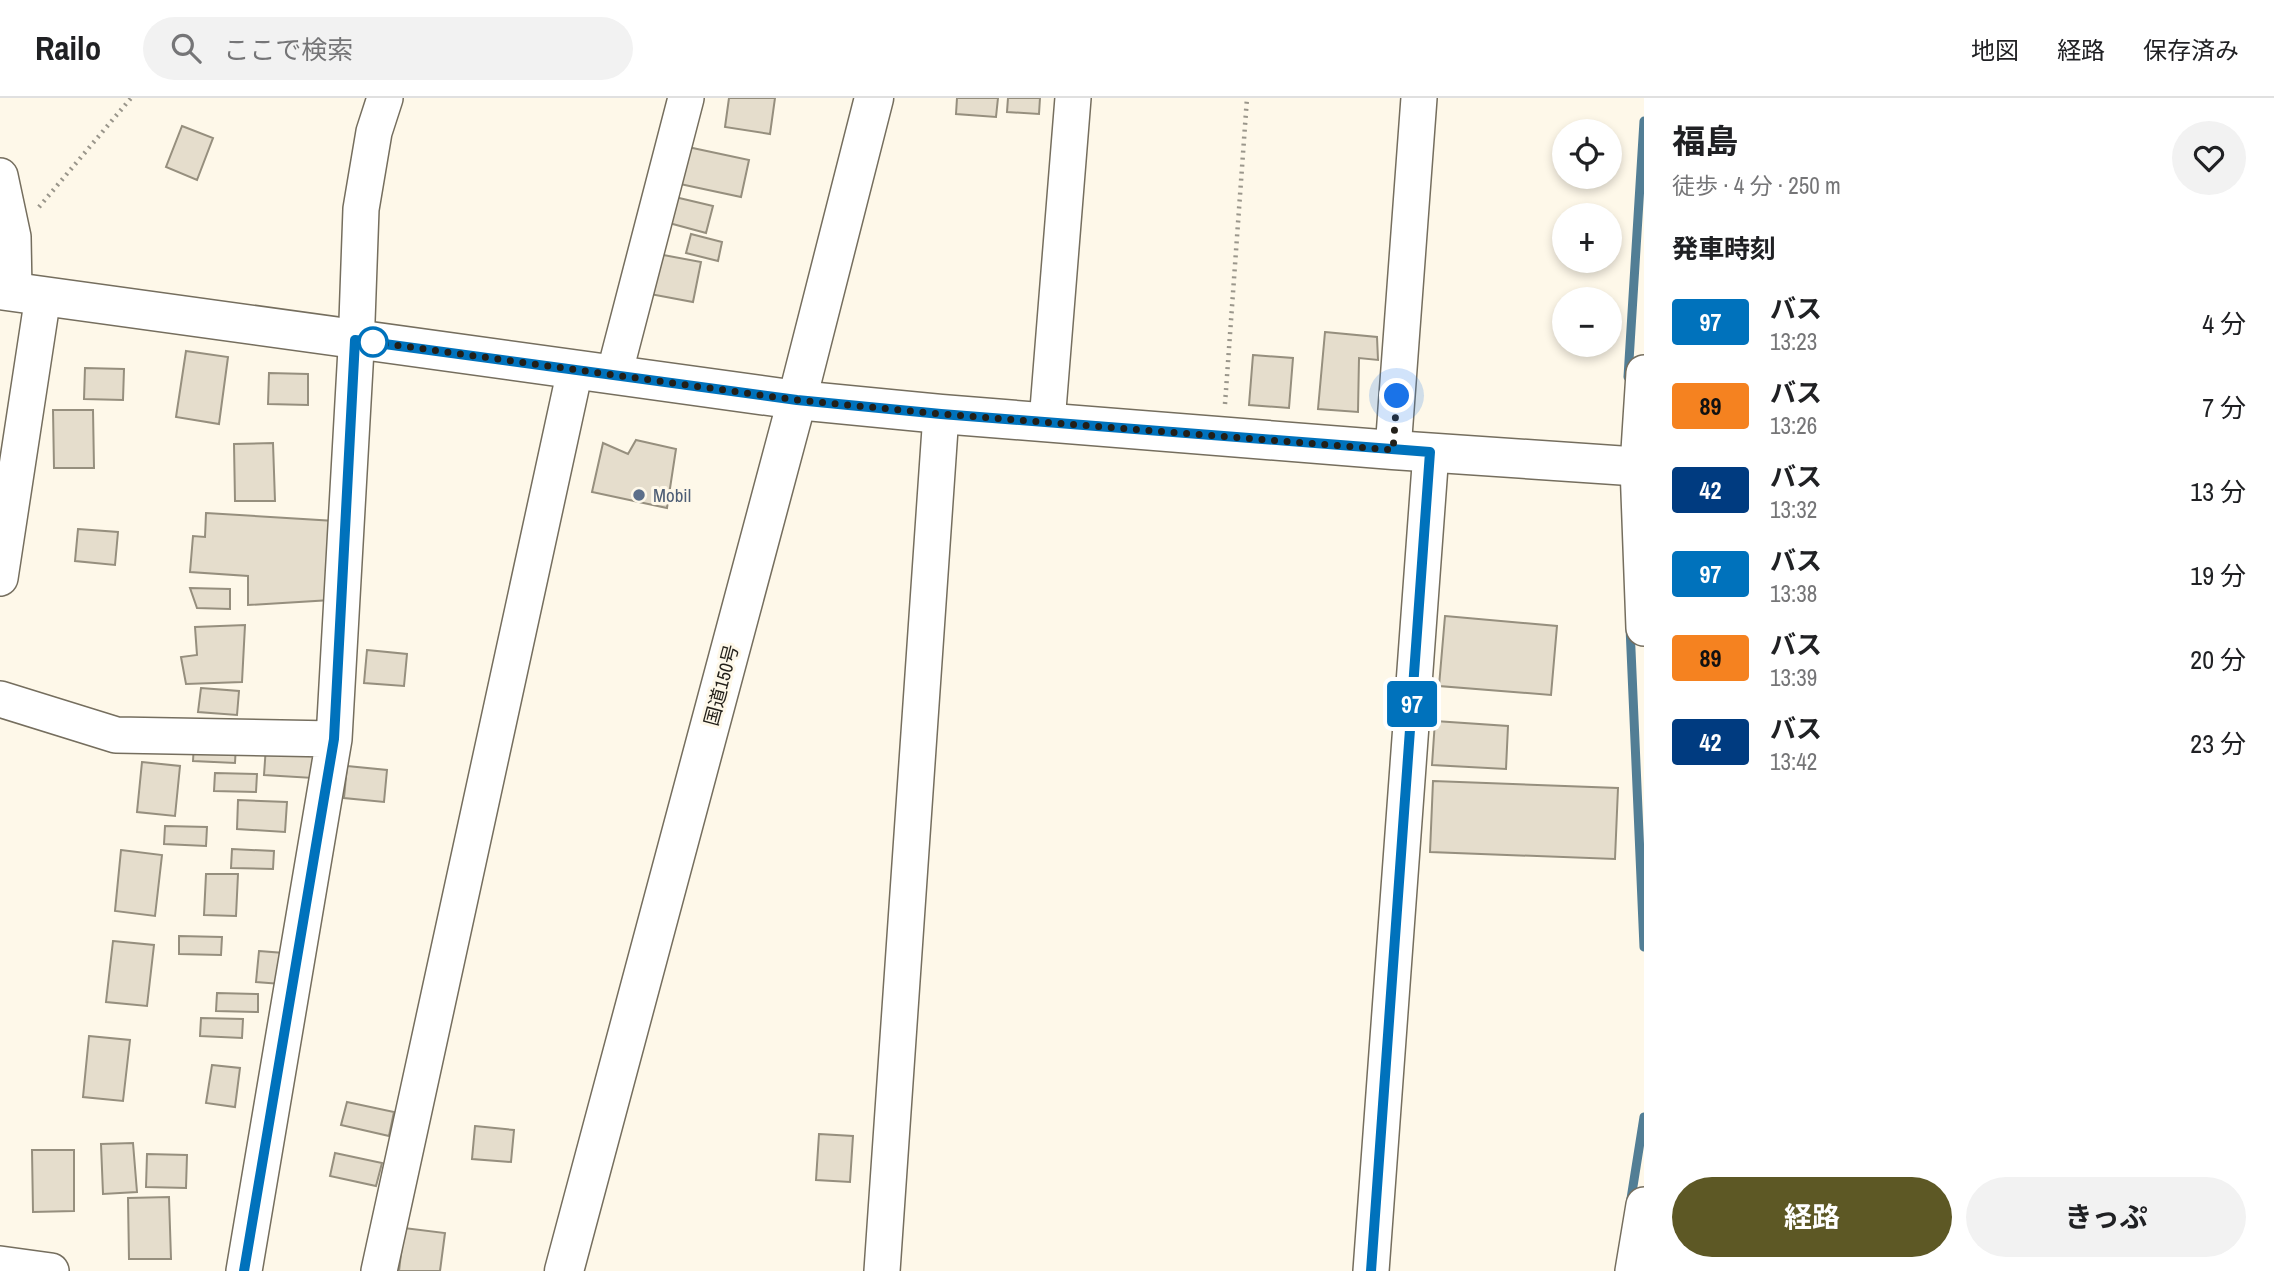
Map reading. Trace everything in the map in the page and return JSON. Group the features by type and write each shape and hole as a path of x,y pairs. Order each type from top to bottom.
{"main road":[{"name":"国道150号","path":"564,1271 797,400 874,98"},
{"path":"19,292 797,400 1393,450 1641,467"}],"street":[{"path":"244,1271 334,739 361,209 374,132 385,98"},
{"path":"614,375 686,98"},
{"path":"1046,422 1073,98"},
{"path":"1393,450 1419,98"},
{"path":"0,176 13,237 19,292 0,578"},
{"path":"379,1271 575,370"},
{"path":"1644,373 1641,467 1644,628"},
{"path":"882,1271 941,414"},
{"path":"1371,1271 1430,452"},
{"path":"0,699 116,735 334,739"},
{"path":"1633,1271 1644,1205"},
{"path":"0,1264 51,1271"}],"path":[{"path":"13,237 131,98"},
{"path":"1222,436 1247,98"}],"building":[{"path":"729,98 775,98 770,134 725,127"},
{"path":"957,98 998,98 996,117 956,114"},
{"path":"1008,98 1040,98 1039,114 1007,112"},
{"path":"182,126 213,138 197,180 166,167"},
{"path":"688,147 749,160 741,197 680,184"},
{"path":"675,197 713,206 706,233 669,223"},
{"path":"691,234 722,242 718,261 686,253"},
{"path":"658,254 701,262 693,302 650,294"},
{"path":"1325,332 1377,337 1378,360 1359,358 1358,412 1318,409"},
{"path":"186,351 228,357 219,424 176,417"},
{"path":"1253,355 1293,358 1289,408 1249,405"},
{"path":"85,368 124,369 123,400 84,399"},
{"path":"269,373 308,374 308,405 268,404"},
{"path":"53,410 93,410 94,468 54,468"},
{"path":"636,440 676,449 667,508 592,492 603,443 628,454"},
{"path":"273,443 275,501 235,501 234,444"},
{"path":"206,513 335,521 331,600 248,605 248,576 190,572 193,536 205,537"},
{"path":"78,529 118,532 115,565 75,561"},
{"path":"190,588 230,589 230,609 197,608"},
{"path":"1445,616 1557,626 1551,695 1439,686"},
{"path":"245,625 242,682 186,684 181,657 197,655 195,627"},
{"path":"367,650 407,654 404,686 364,683"},
{"path":"201,688 239,691 237,715 198,712"},
{"path":"1435,721 1508,726 1506,769 1432,765"},
{"path":"194,743 236,744 235,763 193,761"},
{"path":"266,746 314,748 313,778 264,775"},
{"path":"142,762 180,766 175,816 137,812"},
{"path":"347,766 387,770 384,802 344,798"},
{"path":"215,773 257,774 256,792 214,791"},
{"path":"1433,781 1618,788 1615,859 1430,852"},
{"path":"238,800 287,802 285,832 237,829"},
{"path":"165,826 207,827 206,846 164,844"},
{"path":"232,849 274,851 273,869 231,868"},
{"path":"121,850 162,855 155,916 115,911"},
{"path":"206,874 238,874 236,916 204,915"},
{"path":"179,936 222,937 221,955 179,954"},
{"path":"113,941 154,945 147,1006 106,1002"},
{"path":"259,951 284,953 281,984 256,982"},
{"path":"217,993 258,994 258,1012 216,1011"},
{"path":"201,1018 243,1019 242,1038 200,1036"},
{"path":"89,1036 130,1040 123,1101 83,1097"},
{"path":"212,1065 240,1068 235,1107 206,1103"},
{"path":"347,1102 394,1112 389,1136 341,1125"},
{"path":"475,1126 514,1130 511,1162 472,1159"},
{"path":"819,1134 853,1136 850,1182 816,1180"},
{"path":"133,1143 137,1192 103,1194 101,1144"},
{"path":"32,1150 74,1150 74,1211 33,1212"},
{"path":"335,1153 382,1163 376,1186 330,1176"},
{"path":"147,1154 187,1155 186,1188 146,1187"},
{"path":"169,1197 171,1259 129,1259 128,1198"},
{"path":"404,1228 445,1233 440,1271 399,1271"}],"waterway":[{"path":"1628,377 1644,121"},
{"path":"1630,627 1644,947"},
{"path":"1630,1205 1644,1117"}],"bus line":[{"name":"97","path":"244,1271 334,739 355,340 797,400 941,414 1430,452 1371,1271"}],"place":[{"name":"Mobil","path":"639,495"}],"route":[{"path":"373,342 797,400 1393,450 1397,396"}]}
